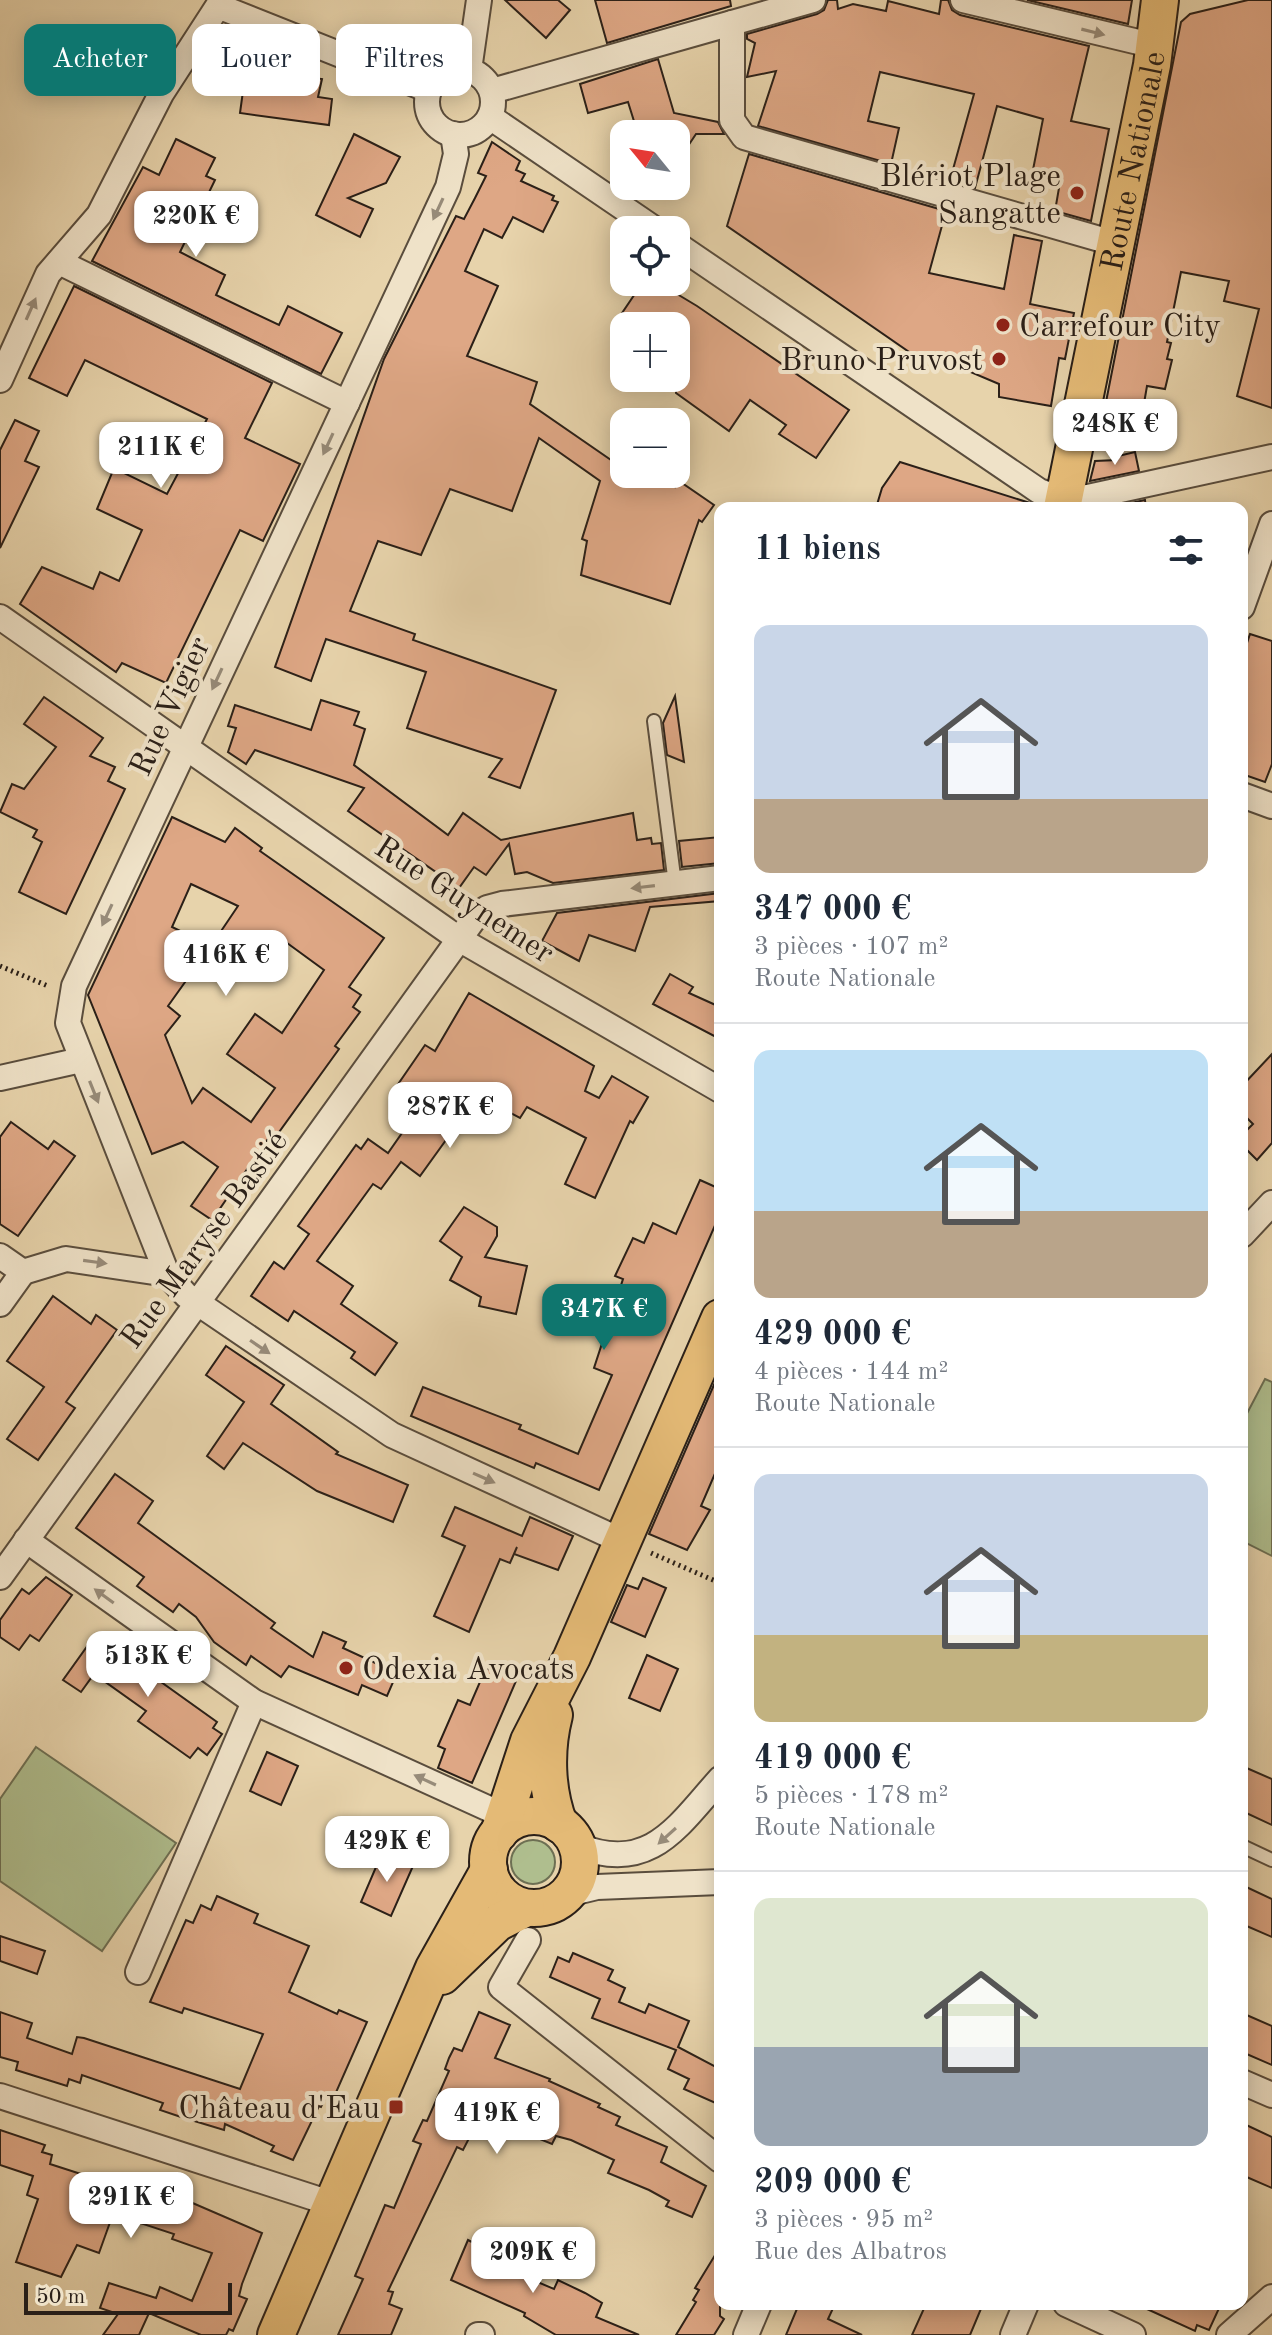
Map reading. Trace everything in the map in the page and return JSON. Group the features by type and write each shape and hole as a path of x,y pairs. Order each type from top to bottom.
{"main road":[{"name":"Route Nationale","path":"1064,502 1155,46 1160,0"},
{"path":"276,2335 441,1953 489,1870 490,1852 509,1822 529,1741 572,1657 714,1332"},
{"path":"407,2036 451,1967 497,1923 527,1924 568,1894 580,1868 549,1777 549,1742 572,1657"},
{"path":"509,1822 538,1816 569,1835"},
{"path":"489,1870 500,1893 527,1924"}],"street":[{"path":"472,49 479,0"},
{"path":"492,91 813,0"},
{"path":"963,0 1155,46"},
{"path":"0,380 43,282 99,215 161,94 218,6 336,53"},
{"path":"732,23 732,120 744,137 1117,244"},
{"path":"428,96 431,117 440,128 453,134 476,131 490,117 492,91 484,77 472,71"},
{"path":"490,117 635,216"},
{"name":"Rue Vigier","path":"453,134 456,154 448,187 72,991 68,1023 167,1274 196,1303 392,1435 622,1541"},
{"path":"690,254 1039,491 1060,502"},
{"path":"59,262 347,403"},
{"path":"1073,502 1272,457"},
{"path":"1248,590 1272,524"},
{"name":"Rue Guynemer","path":"0,617 459,939 714,1087"},
{"path":"1248,797 1272,806"},
{"name":"Rue Maryse Bastié","path":"0,1577 473,920 494,906 714,879"},
{"path":"0,1078 81,1060"},
{"path":"1248,1229 1272,1203"},
{"path":"0,1256 23,1272"},
{"path":"0,1304 23,1272 66,1259 167,1274"},
{"path":"26,1540 254,1702 509,1822"},
{"path":"138,1972 254,1702"},
{"path":"569,1835 624,1855 655,1847 714,1785"},
{"path":"568,1894 597,1887 714,1882"},
{"path":"527,1924 501,1987 714,2155"},
{"path":"1248,2085 1272,2095"},
{"path":"0,2096 333,2204"},
{"path":"1229,2335 1272,2297"},
{"path":"746,2335 756,2310"},
{"path":"1013,2335 1023,2310"},
{"path":"1079,2310 1133,2335"}],"lane":[{"path":"654,721 675,884"},
{"path":"1248,1849 1272,1860"}],"path":[{"path":"0,966 72,991"},
{"path":"622,1541 714,1580"}],"green space":[{"path":"1265,1379 1272,1382 1272,1556 1248,1544 1248,1412"},
{"path":"36,1747 176,1843 102,1951 0,1881 0,1799"},
{"path":"533,1840 549,1846 555,1862 549,1878 533,1884 517,1878 511,1862 517,1846"}],"building":[{"path":"505,0 558,0 570,10 546,38"},
{"path":"595,0 730,0 731,6 607,43"},
{"path":"828,0 837,0 838,9 853,4 886,11 888,1 939,14 941,0 948,0 952,10 960,15 1089,46 1071,121 1109,129 1091,221 1055,211 1059,188 1031,180 1043,119 997,106 975,188 950,180 974,94 880,72 868,121 899,128 891,164 758,126 776,71 747,77 755,43 747,39 747,34 817,14 824,10"},
{"path":"1027,0 1132,0 1128,24"},
{"path":"1248,0 1272,0 1272,408 1237,396 1259,309 1224,301 1229,281 1181,272 1167,342 1171,343 1167,359 1172,360 1165,389 1147,386 1142,415 1129,417 1105,407 1181,22 1190,14"},
{"path":"658,59 674,113 718,122 724,134 696,134 690,143 690,120 634,120 628,102 588,113 580,84"},
{"path":"242,96 318,96 332,99 329,125 240,113"},
{"path":"354,134 400,157 386,183 348,198 373,209 360,237 316,215"},
{"path":"176,139 215,158 206,176 215,180 180,252 225,275 216,295 279,325 288,306 342,333 321,374 92,261 143,167 159,175"},
{"path":"492,142 520,161 516,170 525,174 521,181 554,196 552,200 558,202 543,232 513,217 502,238 484,229 465,271 498,286 467,356 537,382 530,404 610,459 610,488 689,488 714,505 702,522 699,520 670,604 581,575 587,541 582,539 600,481 539,438 512,511 450,489 421,555 378,541 350,611 415,634 413,640 556,690 520,788 489,777 502,759 407,728 426,672 326,639 311,681 275,667 384,359 456,216 464,219 486,176 478,173"},
{"path":"749,154 946,211 929,273 1004,289 1014,235 1042,241 1030,304 1074,313 1065,359 1059,358 1051,406 999,397 999,384 968,371 969,365 915,356 727,226"},
{"path":"74,286 272,383 245,438 300,464 263,541 240,530 166,683 122,663 116,672 20,604 42,567 93,589 100,572 119,581 142,530 97,509 114,468 167,494 207,419 85,360 67,396 29,378"},
{"path":"634,296 680,296 849,410 816,458 779,434 786,425 750,400 729,431 676,393 690,392 690,312 623,312"},
{"path":"15,420 39,431 25,461 39,467 0,548 0,450"},
{"path":"1135,452 1139,471 1090,481 1095,461 1117,460 1118,456"},
{"path":"900,462 1027,502 878,502 882,488"},
{"path":"1250,634 1272,641 1272,764 1265,782 1248,776"},
{"path":"675,696 684,762 667,755 663,723"},
{"path":"44,697 103,738 90,756 115,767 108,781 125,789 66,914 19,892 42,842 33,837 37,830 0,812 12,784 24,789 56,747 24,724"},
{"path":"321,700 359,712 354,725 365,729 354,765 448,835 463,813 501,840 633,813 637,840 651,838 652,844 661,843 664,870 553,883 527,872 515,874 509,844 486,875 474,867 459,888 348,811 364,788 255,750 246,764 228,752 236,728 228,726 235,705 311,730"},
{"path":"172,817 225,842 235,828 262,848 260,851 384,938 349,987 361,995 353,1007 360,1012 335,1046 339,1049 274,1139 270,1136 212,1220 191,1206 218,1167 183,1142 152,1154 88,995","holes":["191,884 238,906 211,946 172,927","272,932 324,970 282,1033 255,1014 227,1054 275,1088 251,1122 203,1088 192,1103 165,1035 180,1016 168,1006 198,964 203,968 212,956 240,976"]},
{"path":"714,838 714,864 682,867 679,841"},
{"path":"714,894 714,902 650,907 635,951 589,935 579,961 542,941 557,913"},
{"path":"670,974 693,987 689,993 714,1004 714,1036 653,1004"},
{"path":"469,993 594,1066 585,1091 599,1098 612,1076 648,1097 633,1123 630,1121 595,1198 565,1184 586,1138 527,1107 520,1118 466,1089 442,1127 451,1133 420,1176 401,1162 381,1189 373,1184 317,1261 353,1286 341,1304 397,1343 375,1375 351,1358 355,1352 294,1311 288,1321 251,1296 274,1262 284,1269 309,1234 298,1226 356,1145 361,1149 368,1139 388,1153 418,1110 392,1093 425,1045 435,1051"},
{"path":"1272,1054 1272,1143 1257,1160 1248,1151 1248,1129 1253,1124 1248,1119 1248,1080"},
{"path":"11,1122 48,1149 54,1141 75,1156 18,1236 0,1224 0,1137"},
{"path":"700,1180 714,1186 714,1228 599,1490 536,1463 534,1468 411,1416 423,1387 521,1425 519,1429 578,1454 612,1375 594,1368 623,1279 615,1276 633,1238 644,1243 653,1223 676,1234"},
{"path":"464,1207 497,1227 497,1236 485,1257 527,1266 516,1314 479,1306 481,1297 450,1280 462,1257 440,1241"},
{"path":"53,1296 91,1324 96,1315 117,1330 66,1402 75,1408 38,1460 7,1439 44,1387 7,1361"},
{"path":"226,1346 284,1385 271,1404 338,1452 336,1454 408,1485 393,1522 317,1491 243,1443 224,1469 207,1456 244,1402 206,1375"},
{"path":"714,1385 714,1476 701,1506 710,1510 687,1550 649,1534"},
{"path":"115,1474 153,1501 138,1523 275,1623 271,1628 313,1657 323,1632 346,1642 343,1648 397,1673 387,1696 362,1685 358,1695 289,1666 281,1677 251,1656 246,1665 214,1642 196,1617 179,1604 173,1612 137,1586 144,1577 76,1528"},
{"path":"455,1507 522,1536 530,1517 573,1536 558,1570 514,1554 517,1547 510,1563 500,1559 469,1632 434,1616 465,1546 442,1536"},
{"path":"46,1577 72,1595 39,1641 30,1635 19,1650 0,1637 0,1620 22,1589 29,1594"},
{"path":"643,1578 666,1588 645,1637 611,1622 627,1585 638,1589"},
{"path":"91,1641 108,1653 112,1647 217,1722 213,1728 222,1734 207,1755 198,1748 190,1758 138,1721 146,1711 94,1674 81,1692 63,1680"},
{"path":"647,1655 678,1669 660,1711 629,1698"},
{"path":"486,1668 516,1681 472,1783 438,1768 445,1749 438,1746 458,1700 470,1705"},
{"path":"267,1752 298,1766 281,1805 250,1791"},
{"path":"1248,1769 1272,1779 1272,1825 1248,1814"},
{"path":"382,1853 413,1866 391,1916 361,1902"},
{"path":"1248,1888 1272,1899 1272,1937 1248,1927"},
{"path":"217,1896 258,1914 254,1923 309,1946 289,1992 337,2014 339,2010 367,2022 334,2097 327,2094 319,2106 293,2160 271,2151 274,2146 225,2124 224,2130 160,2110 163,2103 82,2075 80,2083 69,2079 67,2086 16,2070 18,2062 0,2057 0,2012 32,2023 27,2038 72,2054 77,2037 84,2038 240,2089 263,2034 184,2008 182,2013 150,2002 186,1920 193,1923 201,1905 211,1910"},
{"path":"0,1936 45,1951 37,1974 0,1961"},
{"path":"573,1953 613,1970 608,1980 625,1988 619,2002 645,2013 649,2004 689,2021 678,2047 714,2066 714,2102 684,2089 689,2079 668,2069 676,2050 592,2018 600,1999 550,1977 558,1957 569,1962"},
{"path":"479,2012 510,2025 495,2058 550,2079 600,2104 598,2107 620,2117 616,2125 667,2147 661,2162 706,2186 692,2217 666,2206 669,2201 649,2190 608,2173 614,2160 571,2140 556,2136 552,2144 481,2115 463,2150 457,2147 388,2291 393,2292 389,2304 402,2309 391,2335 338,2335 363,2279 355,2276 385,2205 394,2208 421,2144 413,2141 423,2120 427,2121 449,2071 445,2069 449,2058 454,2048 462,2051"},
{"path":"1248,2016 1272,2026 1272,2065 1248,2055"},
{"path":"1248,2126 1272,2137 1272,2188 1248,2178"},
{"path":"0,2130 45,2145 42,2152 52,2155 50,2164 121,2187 123,2180 181,2198 262,2233 242,2284 239,2296 247,2299 233,2331 229,2329 226,2335 201,2335 149,2313 139,2335 103,2335 118,2314 100,2308 109,2283 156,2298 160,2287 192,2301 212,2253 172,2239 174,2234 113,2214 99,2253 77,2245 61,2277 16,2262 38,2199 27,2195 33,2176 0,2165"},
{"path":"468,2240 516,2265 514,2272 554,2289 558,2280 585,2293 602,2303 596,2317 639,2335 556,2335 524,2316 525,2313 451,2280"},
{"path":"714,2257 714,2310 720,2310 720,2316 724,2319 714,2335 676,2335 696,2302 693,2300 699,2290 695,2288"},
{"path":"796,2310 832,2310 828,2319 862,2335 786,2335"},
{"path":"923,2310 980,2310 970,2335 912,2335"},
{"path":"1149,2310 1218,2310 1209,2330 1197,2325 1195,2331"}],"place":[{"name":"Blériot Plage Sangatte","path":"1077,193"},
{"name":"Carrefour City","path":"1003,325"},
{"name":"Bruno Pruvost","path":"999,359"},
{"name":"Odexia Avocats","path":"346,1668"},
{"name":"Château d'Eau","path":"396,2107"}]}
